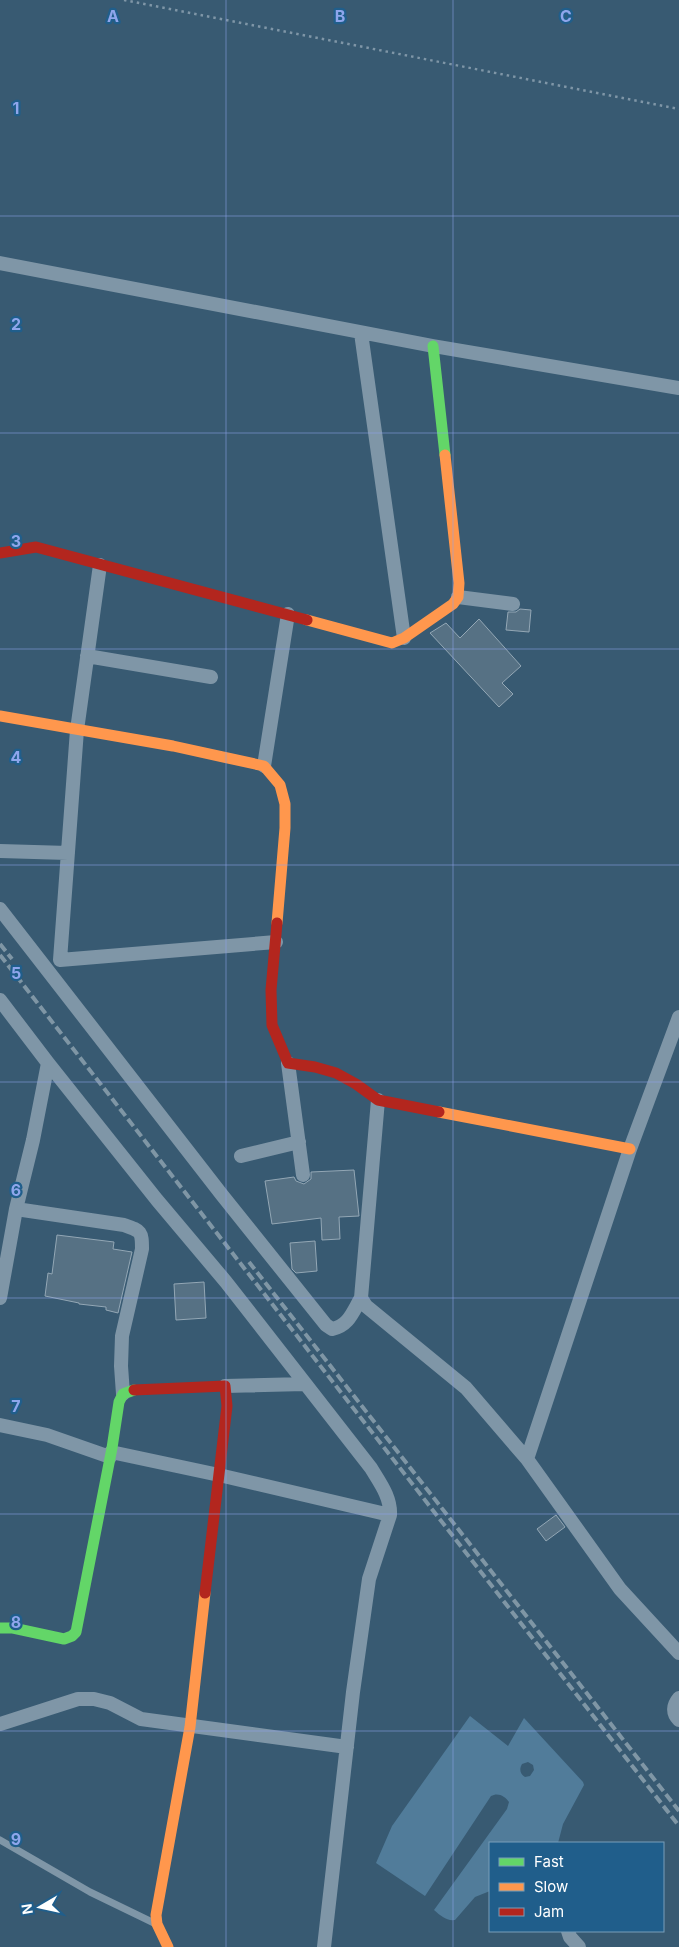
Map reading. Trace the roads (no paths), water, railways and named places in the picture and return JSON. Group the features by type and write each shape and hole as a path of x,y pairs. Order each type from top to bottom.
{"street":[{"path":"0,263 433,346 679,388"},
{"path":"361,332 404,638"},
{"path":"0,553 36,547 386,642 404,638 453,604 458,597 459,583 433,346"},
{"path":"58,982 77,730 100,565"},
{"path":"458,597 514,604"},
{"path":"264,766 288,614"},
{"path":"86,656 211,677"},
{"path":"0,716 173,746 264,766 280,785 285,804 285,828 271,990 272,1025 288,1063 303,1174"},
{"path":"0,851 68,853"},
{"path":"0,909 222,1195 326,1325 332,1329 341,1327 348,1320 361,1298 378,1100"},
{"path":"60,960 276,942"},
{"path":"0,1000 48,1064 156,1200 226,1282 371,1468 390,1505 390,1515 369,1579 324,1947"},
{"path":"527,1459 630,1149 679,1017"},
{"path":"288,1063 311,1065 337,1072 358,1084 378,1100 630,1149"},
{"path":"0,1298 16,1209 33,1140 48,1064"},
{"path":"241,1156 299,1142"},
{"path":"0,1628 13,1628 64,1639 76,1632 119,1402 123,1394 121,1366 122,1336 142,1249 142,1235 138,1230 124,1225 16,1209"},
{"path":"361,1298 366,1306 466,1388 527,1459 620,1589 679,1653"},
{"path":"123,1394 130,1390 305,1384"},
{"path":"168,1947 157,1924 156,1916 190,1727 227,1406 225,1386"},
{"path":"0,1424 48,1435 110,1454 219,1475 390,1515"},
{"path":"679,1698 674,1704 674,1710 679,1720"},
{"path":"0,1724 78,1699 94,1699 110,1703 141,1719 347,1747"},
{"path":"568,1932 570,1937 580,1947"}],"lane":[{"path":"0,1840 90,1892 157,1924"}],"water":[{"path":"470,1716 508,1746 524,1718 583,1782 584,1785 563,1824 558,1842 489,1842 489,1891 475,1897 455,1920 446,1919 434,1910 507,1809 509,1802 501,1795 491,1796 425,1896 376,1863 392,1826","holes":["528,1762 533,1765 534,1770 530,1776 525,1777 520,1768 522,1764"]}],"railway":[{"path":"0,944 12,959"},
{"path":"0,955 679,1826"},
{"path":"249,1262 679,1811"}]}
